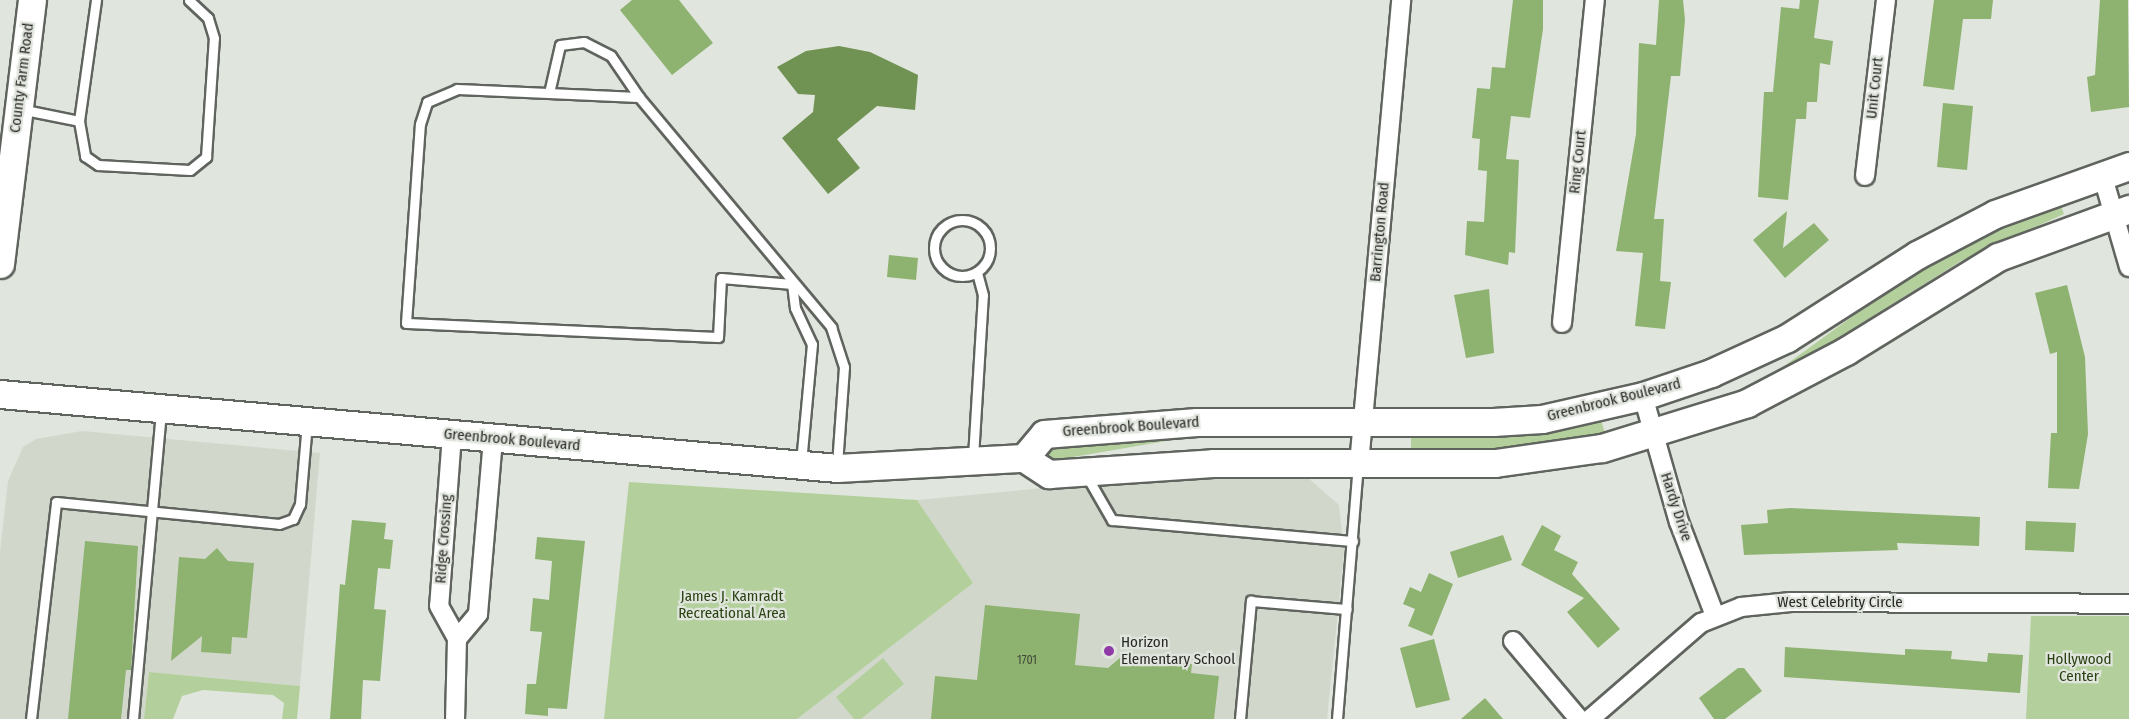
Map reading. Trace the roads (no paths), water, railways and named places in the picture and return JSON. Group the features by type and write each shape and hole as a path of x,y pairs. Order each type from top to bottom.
{"main road":[{"name":"County Farm Road","path":"0,264 4,195 19,109 32,0"},
{"name":"Greenbrook Boulevard","path":"0,394 837,468 1024,458 1044,434 1197,422 1542,419 1642,396 1754,355 1959,232 2102,174 2129,166"},
{"path":"1024,458 1049,474 1213,462 1359,464 1555,458 1653,435 1782,386 1998,257 2122,211"}],"street":[{"name":"Barrington Road","path":"1359,464 1401,0"},
{"name":"Ring Court","path":"1562,323 1595,0"},
{"name":"Unit Court","path":"1865,176 1886,0"},
{"path":"2102,174 2122,211 2129,267"},
{"name":"Hardy Drive","path":"1642,396 1653,435 1715,616"},
{"name":"Ridge Crossing","path":"452,435 438,606 457,639"},
{"path":"455,719 457,639 478,614 493,438"},
{"name":"West Celebrity Circle","path":"1590,719 1715,616 1791,602 2129,604"},
{"path":"1513,641 1579,719"}],"lane":[{"path":"96,0 79,121 85,156 98,165 175,173 190,170 206,158 214,38 208,18 189,0"},
{"path":"549,93 560,45 584,42 611,56 639,97 792,284 831,327 843,361 837,468"},
{"path":"639,97 457,88 427,102 420,124 406,323 718,337 721,278 792,284"},
{"path":"19,109 79,121"},
{"path":"970,220 986,231 989,258 978,272 959,276 937,261 937,233 952,221 970,220"},
{"path":"973,462 983,295 978,272"},
{"path":"792,284 795,308 812,344 800,466"},
{"path":"133,719 154,514 161,409"},
{"path":"32,719 56,502 154,514 279,524 294,519 300,504 307,422"},
{"path":"1337,719 1359,464"},
{"path":"1083,470 1112,520 1353,541"},
{"path":"1240,719 1251,601 1347,609"}],"place":[{"name":"Horizon Elementary School","path":"1109,651"}],"park label":[{"name":"James J. Kamradt Recreational Area","path":"732,604"},
{"name":"Hollywood Center","path":"2079,668"}]}
